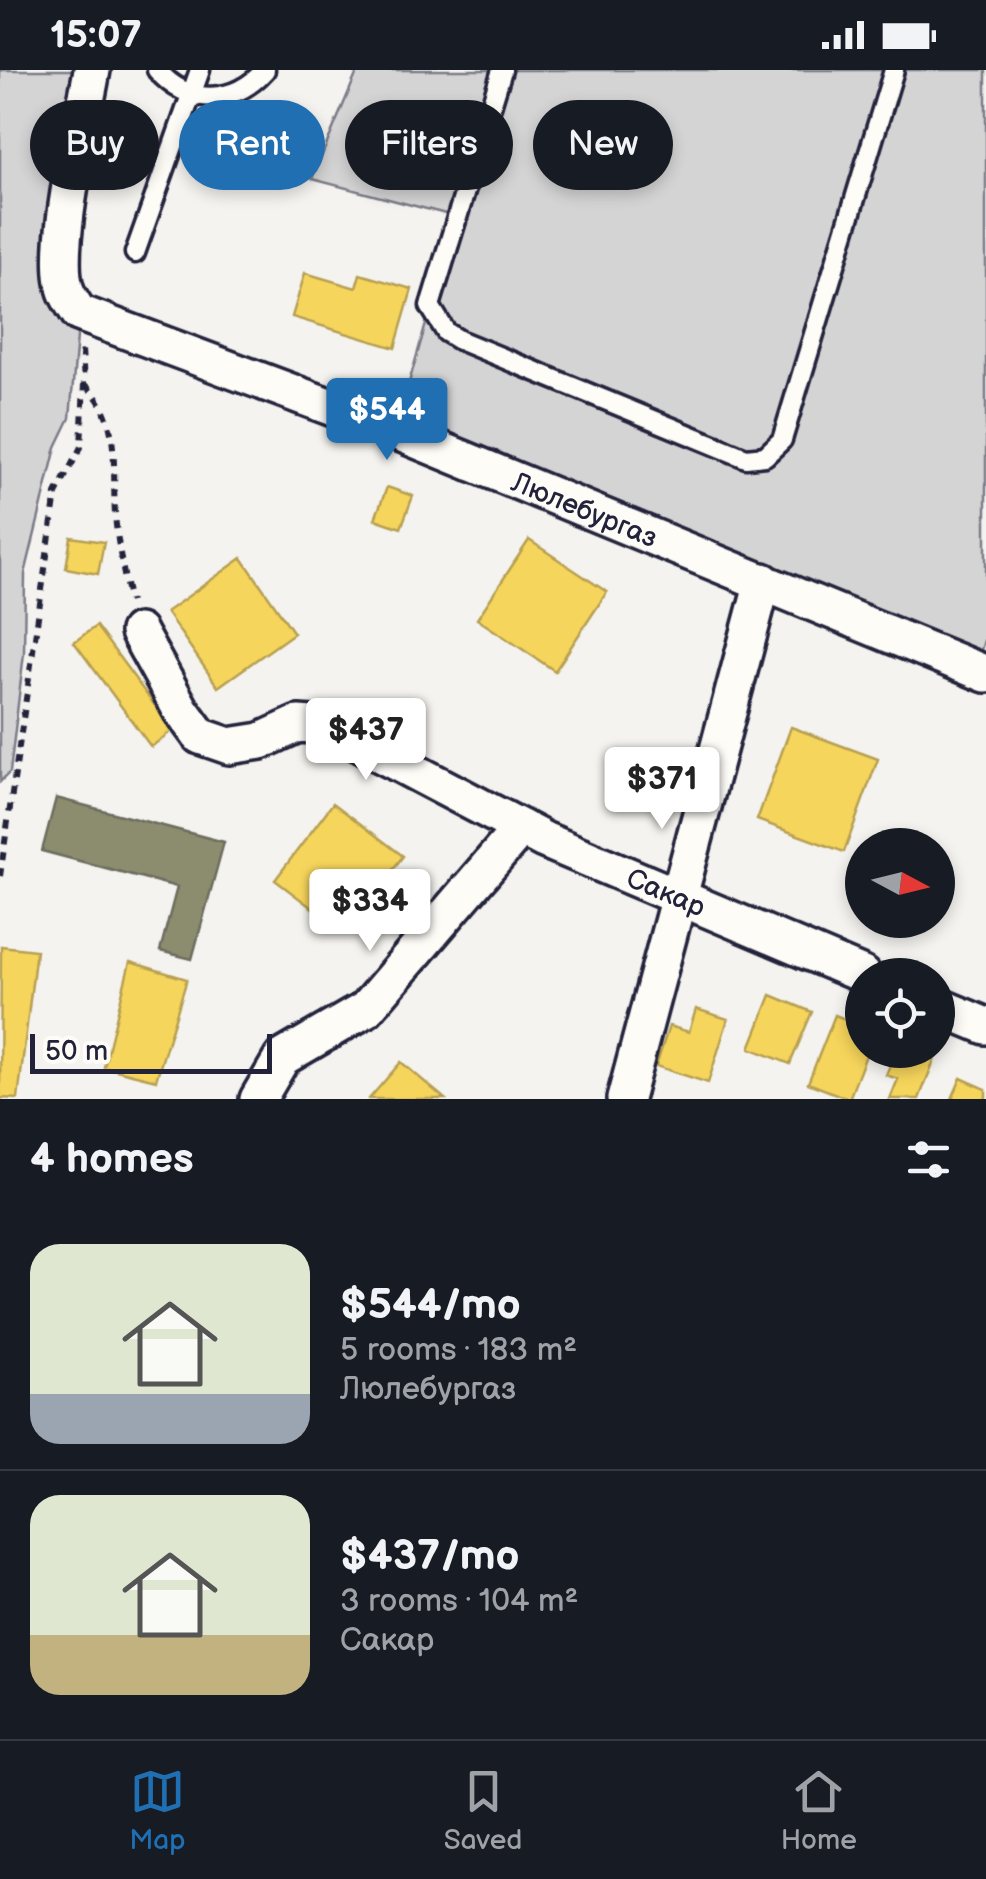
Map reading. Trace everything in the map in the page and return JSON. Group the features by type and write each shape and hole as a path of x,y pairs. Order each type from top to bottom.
{"street":[{"path":"79,313 66,291 61,263 92,70"},
{"name":"Люлебургаз","path":"79,313 395,431 986,674"},
{"path":"624,1099 763,581"},
{"name":"Сакар","path":"138,632 180,710 200,736 230,746 262,741 298,724 327,726 520,828 845,968"},
{"path":"258,1099 282,1058 366,1009 520,828"},
{"path":"955,1013 986,1026"}],"lane":[{"path":"157,70 173,86 191,95 211,98 231,95 250,86 265,70"},
{"path":"135,253 200,70"},
{"path":"502,70 430,306 446,332 517,366 746,458 765,456 782,440 894,70"}],"path":[{"path":"0,876 56,494 80,446 84,384 79,313"},
{"path":"84,384 98,396 114,440 115,522 138,632"}],"shaded area":[{"path":"0,70 92,70 86,100 30,100 30,190 71,190 79,313 70,418 56,447 25,574 24,653 10,772 0,782"},
{"path":"358,70 986,70 986,634 975,669 395,431 457,217 354,190 513,190 513,100 345,100"},
{"path":"345,101 345,188 325,182 325,148"}],"building: Homes":[{"path":"305,273 356,288 360,274 412,289 395,348 292,317"},
{"path":"387,487 413,496 401,528 375,519"},
{"path":"71,537 104,542 98,574 66,568"},
{"path":"529,540 607,592 555,671 477,619"},
{"path":"242,558 294,633 218,687 166,612"},
{"path":"96,626 173,730 151,747 74,642"},
{"path":"791,727 878,759 853,828 845,828 844,852 757,820"},
{"path":"333,803 403,856 345,933 275,880"},
{"path":"1,946 36,950 18,1099 0,1098"},
{"path":"130,962 187,979 156,1080 104,1067"},
{"path":"771,995 812,1012 790,1064 750,1048"},
{"path":"696,1009 728,1019 708,1083 656,1066 669,1026 689,1032"},
{"path":"835,1015 845,1019 845,1068 861,1068 849,1099 808,1083"},
{"path":"401,1062 445,1099 369,1099"},
{"path":"889,1068 931,1068 919,1099 890,1099 898,1079 886,1075"},
{"path":"961,1078 986,1089 986,1099 952,1099"}],"building: Industry":[{"path":"56,798 224,842 192,959 160,951 177,887 42,851"}]}
